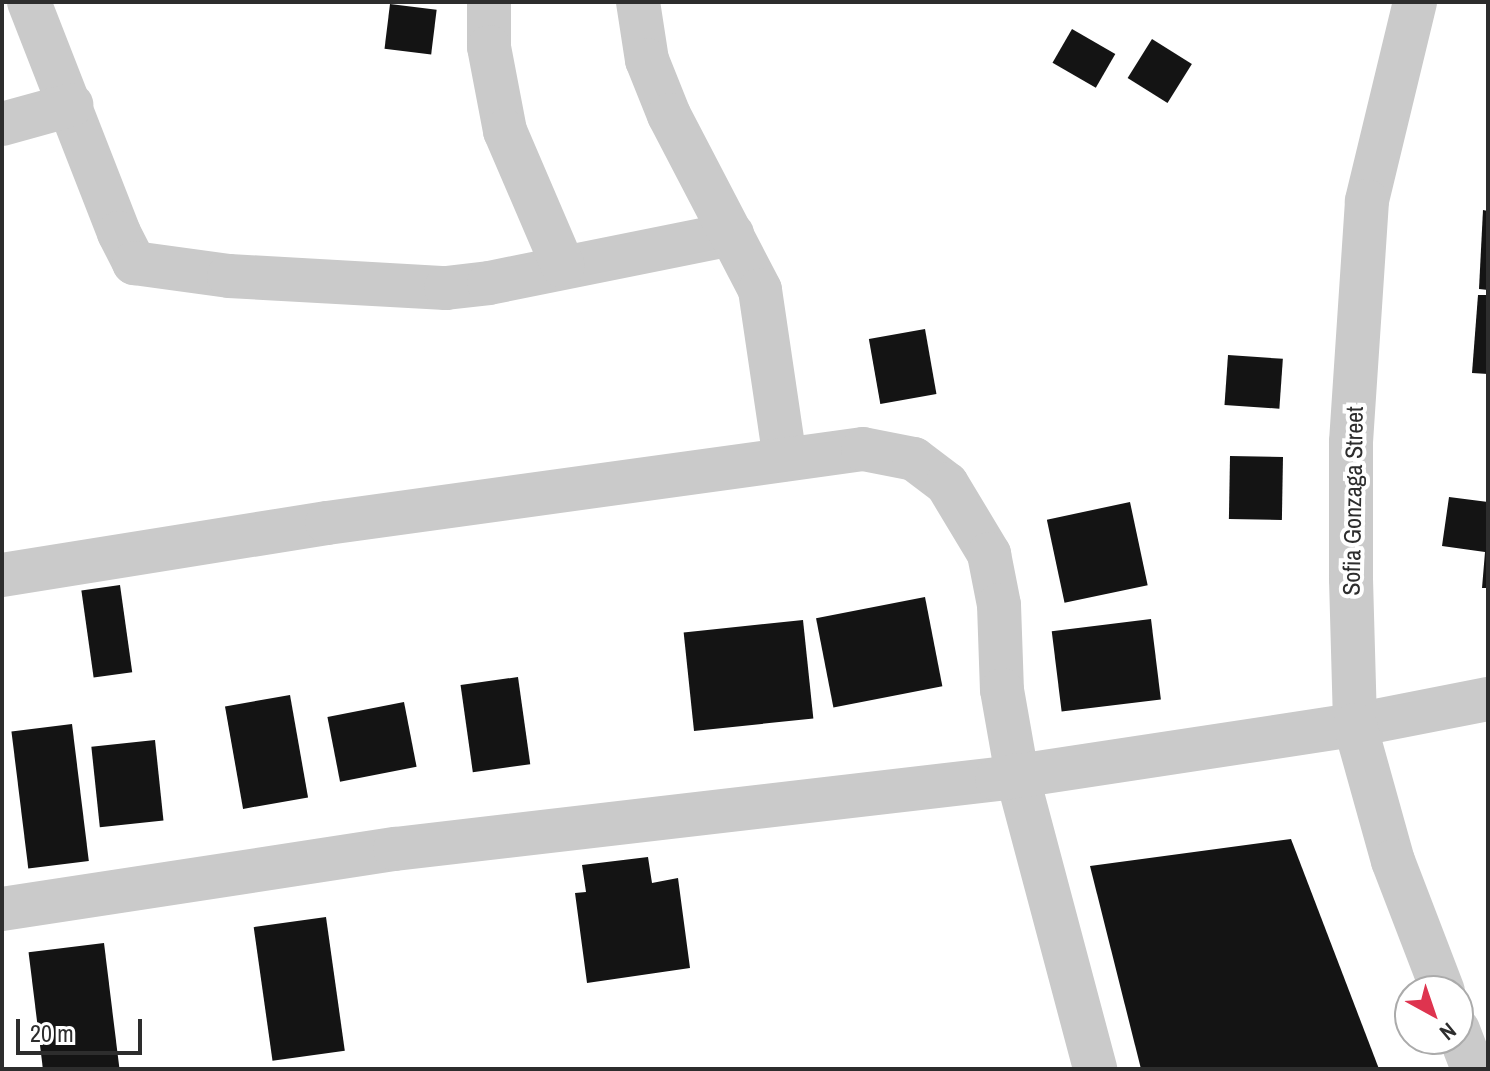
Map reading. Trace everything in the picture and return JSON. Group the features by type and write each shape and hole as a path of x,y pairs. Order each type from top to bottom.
{"street":[{"path":"29,2 119,233 134,263 229,276 446,288 732,234"},
{"path":"489,2 489,47 505,131 563,266"},
{"path":"638,2 647,60 669,115 760,290 785,459"},
{"name":"Sofia Gonzaga Street","path":"1415,2 1367,201 1351,442 1355,725 1393,861 1437,975"},
{"path":"2,124 71,105"},
{"path":"2,575 327,523 863,449 914,459 947,484 989,554 999,605 1002,690 1017,775 1095,1069"},
{"path":"2,909 395,849 1017,775 1355,725 1488,699"}],"building":[{"path":"390,4 437,10 431,54 385,49"},
{"path":"1072,29 1115,54 1096,88 1052,63"},
{"path":"1152,39 1192,64 1167,103 1128,78"},
{"path":"1483,210 1488,211 1488,290 1479,289"},
{"path":"1478,295 1488,295 1488,374 1472,373"},
{"path":"925,329 936,394 880,404 869,339"},
{"path":"1228,355 1283,359 1279,409 1225,405"},
{"path":"1230,456 1283,457 1282,520 1229,519"},
{"path":"1449,497 1488,502 1488,588 1482,588 1485,552 1442,546"},
{"path":"1130,502 1148,585 1065,603 1047,520"},
{"path":"120,585 132,672 94,678 81,590"},
{"path":"925,597 942,686 833,708 816,618"},
{"path":"1151,619 1161,699 1062,712 1052,631"},
{"path":"803,620 813,718 694,731 684,633"},
{"path":"518,677 530,764 473,772 461,685"},
{"path":"290,695 308,797 243,809 225,706"},
{"path":"404,702 417,767 340,782 327,717"},
{"path":"72,724 89,861 28,868 11,731"},
{"path":"155,740 163,821 100,827 91,747"},
{"path":"1291,839 1379,1069 1141,1069 1090,866"},
{"path":"648,857 652,883 678,878 690,968 587,983 575,893 586,892 582,865"},
{"path":"326,917 345,1051 272,1061 254,927"},
{"path":"104,943 119,1068 43,1069 29,952"}]}
